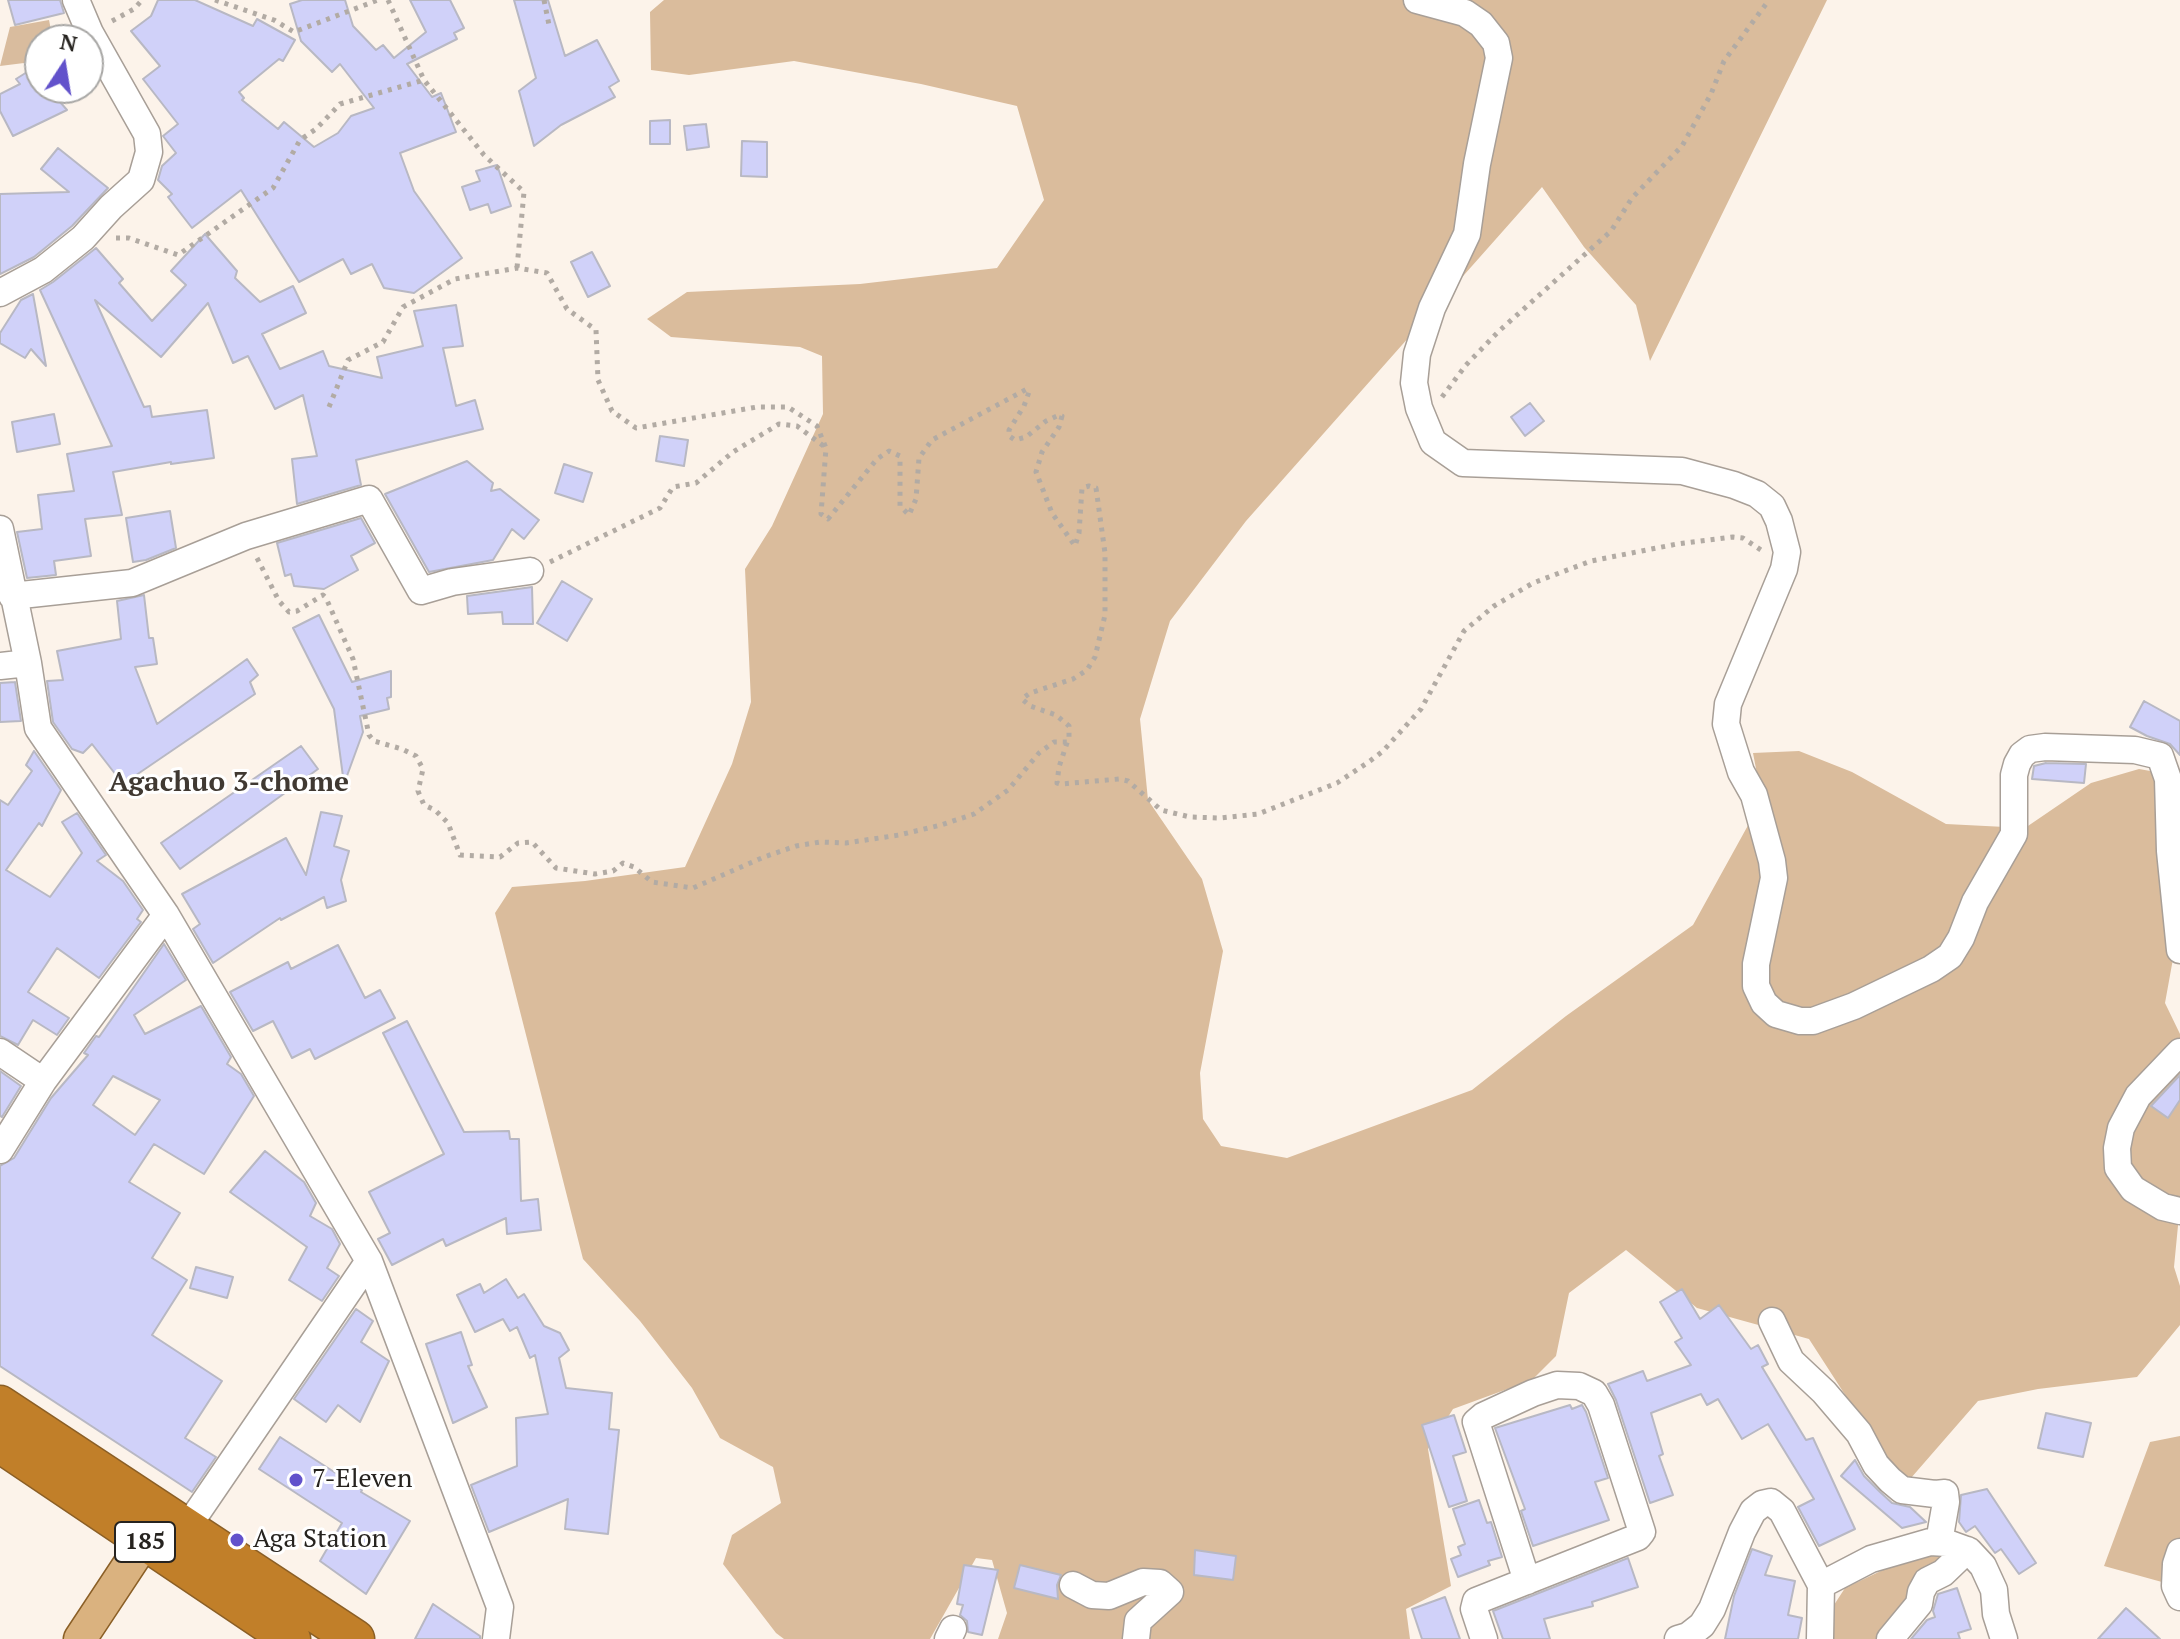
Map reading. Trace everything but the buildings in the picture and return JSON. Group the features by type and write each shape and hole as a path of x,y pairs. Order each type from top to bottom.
{"highway":[{"name":"185","path":"0,1405 164,1528 291,1639"},
{"name":"185","path":"0,1443 164,1528 355,1639"}],"main road":[{"path":"80,1639 164,1528"}],"street":[{"path":"76,0 86,24"},
{"path":"1417,0 1465,13 1496,43 1499,58 1477,164 1467,234 1432,308 1417,354 1414,383 1423,419 1433,442 1463,463 1682,471 1757,494 1772,506 1779,521 1787,552 1784,569 1728,704 1726,724 1741,772 1754,795 1772,861 1774,878 1756,964 1756,986 1764,1003 1776,1014 1800,1021 1813,1021 1854,1006 1931,969 1950,956 1961,938 1975,902 2014,834 2014,775 2017,764 2030,749 2045,747 2135,750 2160,756 2168,779 2170,851 2180,950"},
{"path":"0,293 43,270 83,238 141,180 149,152 147,134 104,58"},
{"path":"12,596 132,583 246,536 369,499 421,591 452,582 530,571"},
{"path":"0,529 38,728 166,915 369,1261 500,1607 496,1639"},
{"path":"0,666 28,663"},
{"path":"0,1150 43,1081 166,915"},
{"path":"0,1052 43,1081"},
{"path":"2180,1052 2138,1096 2121,1128 2117,1148 2118,1168 2133,1189 2163,1207 2180,1211"},
{"path":"164,1528 369,1261"},
{"path":"1772,1321 1791,1361 1824,1392 1859,1433 1876,1465 1890,1480 1902,1490 1945,1493 1939,1542"},
{"path":"1484,1639 1474,1609 1476,1601 1527,1581 1638,1537 1642,1532 1601,1405 1594,1393 1579,1386 1557,1385 1533,1393 1476,1422 1527,1581"},
{"path":"1678,1639 1688,1636 1702,1625 1712,1609 1753,1511 1771,1502 1782,1511 1821,1585 1820,1639"},
{"path":"1821,1585 1871,1559 1903,1548 1939,1542 1967,1550 1983,1566 1994,1590 1996,1614 2004,1639"},
{"path":"1890,1639 1919,1604 1927,1581 1943,1573 1967,1550"},
{"path":"2180,1552 2175,1586 2180,1597"},
{"path":"1073,1585 1092,1595 1109,1596 1143,1582 1160,1583 1170,1592 1138,1621 1136,1639"}],"path":[{"path":"104,25 134,9 142,0"},
{"path":"215,0 274,20 294,32 378,0"},
{"path":"388,0 424,80 484,155 524,192 517,268"},
{"path":"544,0 549,25"},
{"path":"1423,419 1466,365 1499,331 1611,231 1632,198 1682,146 1711,94 1724,61 1769,0"},
{"path":"83,238 129,238 178,255 273,188 300,140 316,129 340,104 424,80"},
{"path":"329,407 348,360 383,342 403,307 455,279 517,268 547,273 567,309 596,330 598,380 612,411 636,428 757,407 788,407 817,426 826,448 821,514 828,519 877,459 889,451 900,456 900,506 909,515 916,499 919,458 932,440 1027,389 1029,392 1024,406 1009,430 1009,436 1015,440 1021,439 1046,421 1062,416 1059,427 1042,452 1036,472 1052,513 1075,546 1079,533 1082,488 1096,488 1105,553 1105,615 1095,657 1087,670 1073,679 1030,693 1022,699 1069,726 1057,783 1119,779 1137,788 1161,810 1190,817 1258,814 1337,783 1383,751 1421,709 1464,631 1494,606 1563,570 1631,552 1733,537 1743,538 1784,569"},
{"path":"530,571 660,508 673,487 696,483 733,452 779,424 797,426 826,448"},
{"path":"246,536 279,601 289,612 297,611 323,595 326,598 353,659 369,735 374,741 416,756 423,769 418,791 424,805 435,810 448,823 460,855 500,857 518,843 532,842 556,868 595,874 613,871 623,863 634,867 652,882 693,888 796,846 899,835 974,814 1008,790 1039,753 1054,742 1068,742"}],"shaded area":[{"path":"664,0 1827,0 1650,361 1636,305 1584,247 1542,187 1246,521 1170,621 1140,719 1148,800 1202,879 1223,951 1200,1073 1203,1119 1221,1146 1287,1158 1472,1090 1566,1016 1693,925 1762,800 1753,753 1799,751 1852,772 1946,824 2025,828 2091,783 2139,769 2173,775 2180,920 2165,1003 2180,1034 2180,1205 2174,1267 2180,1286 2180,1325 2137,1377 2038,1389 1978,1401 1904,1486 1809,1339 1697,1308 1626,1250 1569,1293 1556,1356 1532,1380 1453,1409 1428,1449 1451,1586 1406,1609 1410,1639 1144,1639 1140,1631 1122,1639 998,1639 1007,1613 992,1560 976,1558 930,1639 784,1639 776,1633 723,1564 732,1535 781,1503 773,1467 720,1438 692,1388 640,1321 583,1259 495,913 512,887 585,881 685,867 732,764 751,702 745,569 772,526 823,414 822,356 800,347 671,337 647,319 687,292 860,284 997,268 1044,200 1017,106 921,84 794,61 689,75 651,70 650,12"},
{"path":"49,20 50,24 27,24"},
{"path":"24,24 24,63 0,66 10,27"},
{"path":"2180,1436 2180,1587 2104,1566 2150,1442"},
{"path":"1926,1553 1943,1556 1882,1639 1812,1639 1845,1588"}],"place":[{"name":"7-Eleven","path":"296,1480"},
{"name":"Aga Station","path":"237,1540"}],"district":[{"name":"Agachuo 3-chome","path":"229,783"}]}
